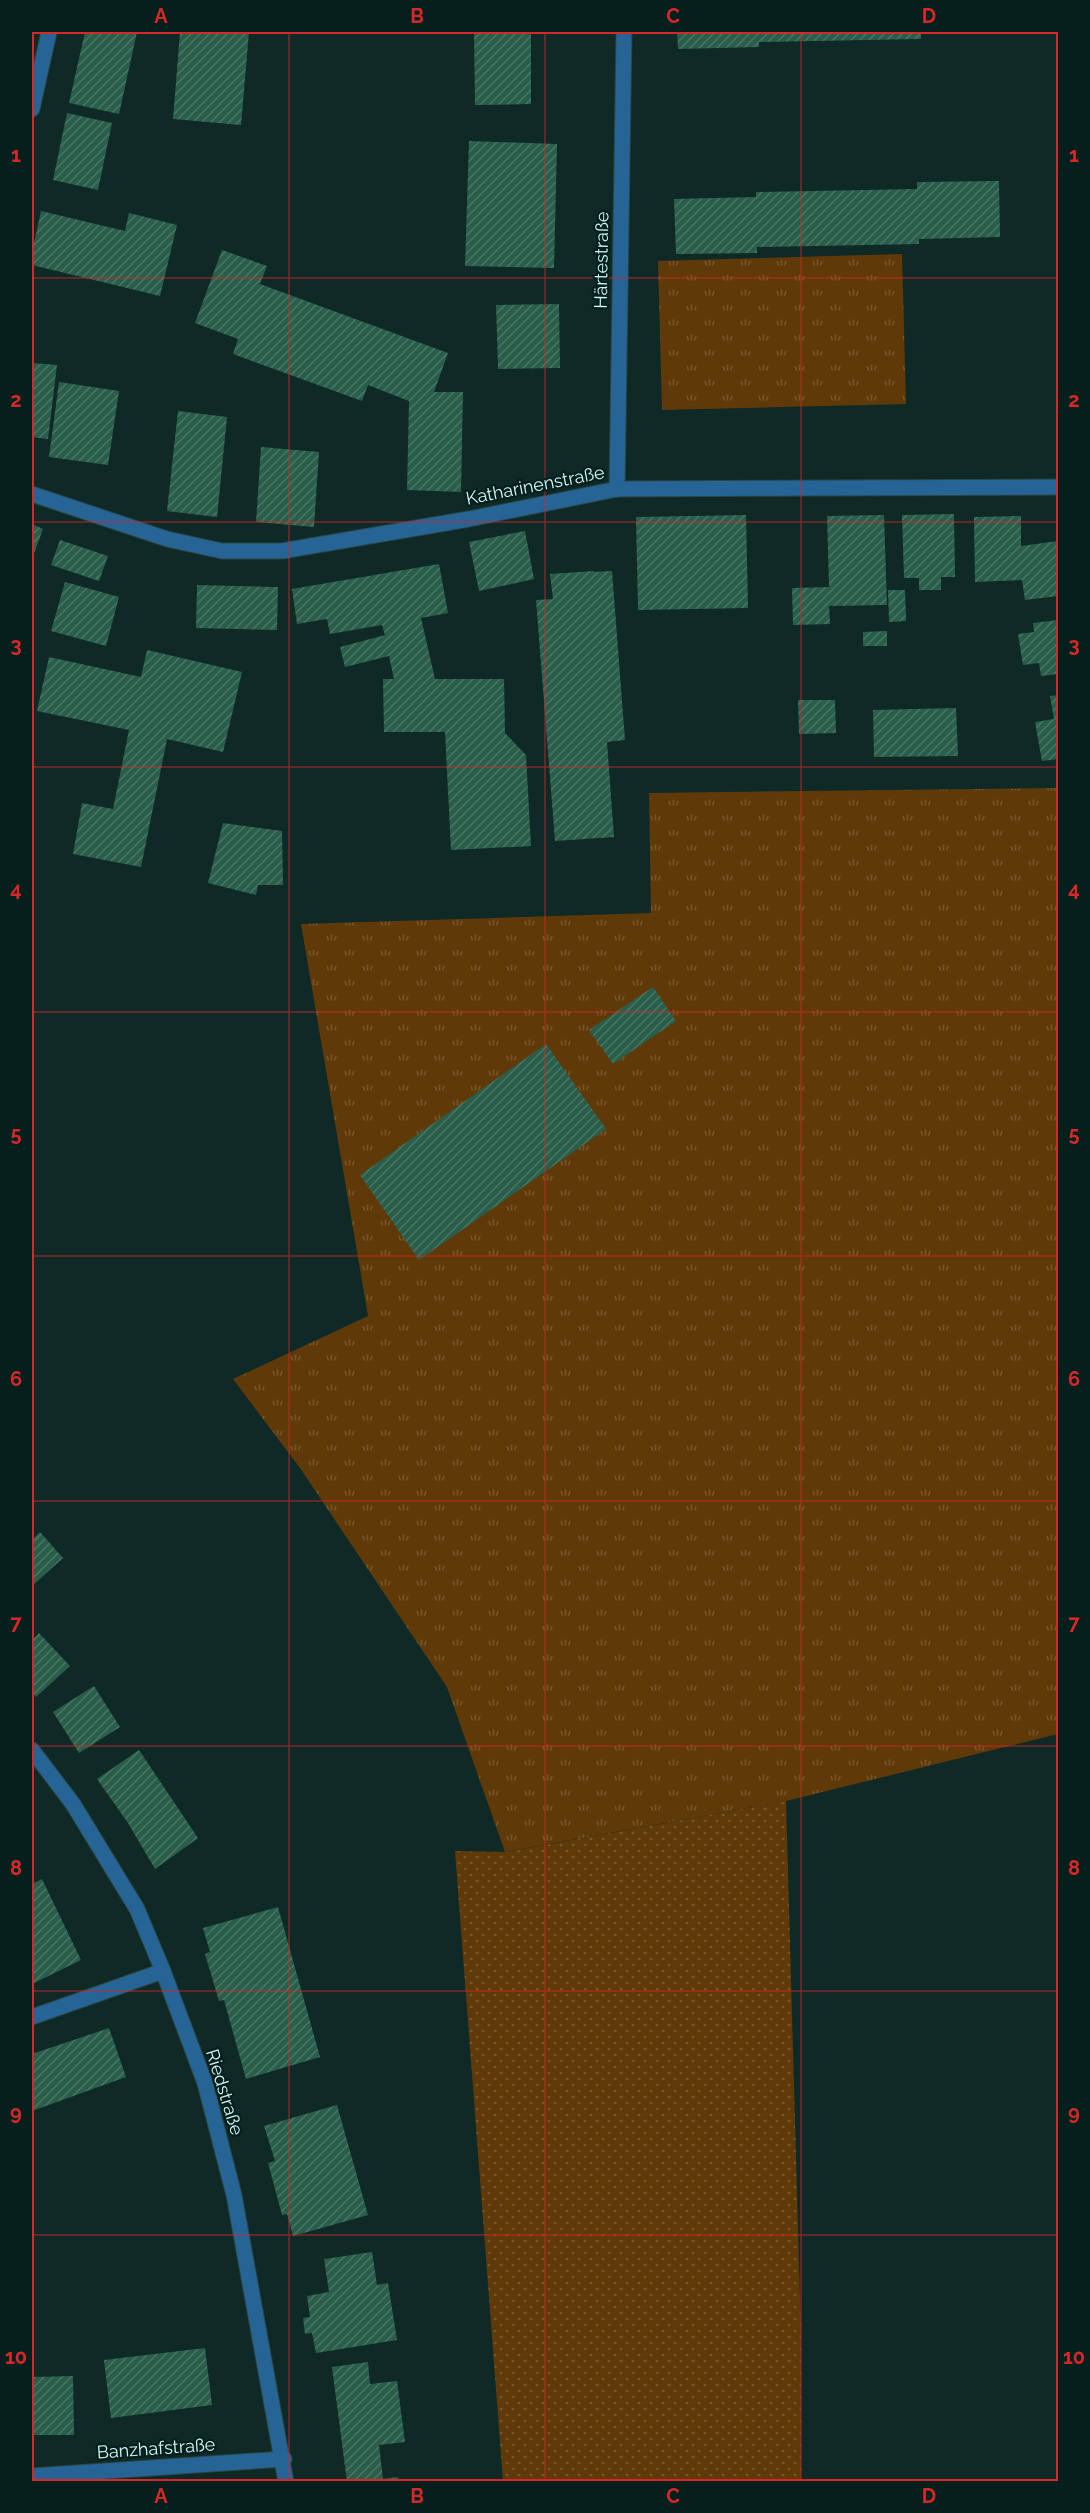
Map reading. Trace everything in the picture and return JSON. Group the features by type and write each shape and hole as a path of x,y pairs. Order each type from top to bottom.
{"street":[{"path":"32,109 49,32"},
{"name":"Härtestraße","path":"617,489 624,32"},
{"name":"Katharinenstraße","path":"32,494 167,539 222,552 282,551 469,519 617,489 1059,487"},
{"name":"Riedstraße","path":"32,1750 73,1804 137,1909 205,2084 234,2195 284,2459 286,2481"},
{"path":"32,2017 163,1971"},
{"name":"Banzhafstraße","path":"32,2476 284,2459"}],"green space":[{"path":"902,254 906,404 662,410 658,261"},
{"path":"1058,788 1058,1734 786,1801 505,1852 447,1687 300,1468 233,1379 368,1316 301,924 651,913 649,793"},
{"path":"786,1801 801,2334 801,2481 503,2481 455,1851 506,1852"}],"building":[{"path":"85,32 137,32 119,114 69,103"},
{"path":"180,32 249,32 241,125 173,119"},
{"path":"474,32 531,32 531,104 475,105"},
{"path":"677,32 921,32 921,39 759,42 759,47 678,49"},
{"path":"67,113 112,123 98,190 53,180"},
{"path":"469,141 557,144 554,268 465,266"},
{"path":"999,181 1000,237 919,239 919,244 757,247 757,253 676,254 674,199 756,197 756,192 917,189 917,182"},
{"path":"41,211 125,231 129,213 177,225 160,296 32,265 32,252"},
{"path":"222,250 267,266 260,284 448,353 434,392 463,392 461,492 407,490 409,401 368,385 362,401 233,354 238,339 195,323"},
{"path":"559,304 560,368 498,369 496,305"},
{"path":"32,363 57,365 48,439 32,437"},
{"path":"59,382 119,391 108,465 49,457"},
{"path":"178,411 227,417 217,517 167,511"},
{"path":"261,447 319,452 314,527 256,522"},
{"path":"954,514 955,577 941,577 941,590 919,590 919,578 904,578 902,515"},
{"path":"746,515 748,608 638,610 636,517"},
{"path":"884,515 887,605 829,606 830,624 793,625 792,588 829,587 827,516"},
{"path":"1021,516 1021,546 1058,541 1058,596 1025,600 1022,580 975,582 974,517"},
{"path":"32,524 43,529 32,559"},
{"path":"525,531 534,579 479,591 469,542"},
{"path":"60,540 108,556 99,581 51,565"},
{"path":"439,564 448,613 421,618 435,679 504,679 505,733 526,755 531,846 451,850 445,732 384,732 383,679 394,679 389,656 345,667 340,647 385,635 382,625 330,634 327,619 297,624 292,589"},
{"path":"612,571 625,740 607,742 614,837 555,841 536,600 553,599 550,574"},
{"path":"65,582 119,597 106,646 51,631"},
{"path":"197,585 278,587 277,630 196,628"},
{"path":"888,590 905,590 906,621 889,622"},
{"path":"1058,620 1058,674 1041,676 1039,663 1023,665 1018,634 1034,632 1033,623"},
{"path":"887,631 887,646 863,646 863,632"},
{"path":"147,650 242,672 223,752 167,739 141,867 73,854 82,803 113,809 129,730 37,711 49,657 141,677"},
{"path":"1058,695 1058,759 1042,761 1035,722 1054,719 1050,696"},
{"path":"798,700 835,700 836,733 799,734"},
{"path":"956,708 958,756 874,757 873,710"},
{"path":"223,823 282,831 283,885 258,885 256,895 208,883"},
{"path":"653,987 676,1021 613,1064 589,1030"},
{"path":"546,1044 606,1129 419,1260 360,1175"},
{"path":"40,1532 63,1558 32,1586 32,1540"},
{"path":"39,1633 70,1666 36,1697 32,1692 32,1640"},
{"path":"94,1686 120,1727 79,1753 53,1712"},
{"path":"139,1750 198,1838 155,1869 128,1823 97,1779"},
{"path":"42,1879 81,1960 32,1984 32,1884"},
{"path":"278,1907 320,2057 246,2079 224,2000 219,2001 205,1954 210,1952 203,1928"},
{"path":"109,2028 126,2077 32,2111 32,2054"},
{"path":"337,2105 368,2215 293,2236 287,2214 282,2215 268,2163 275,2161 264,2126"},
{"path":"372,2252 377,2285 388,2283 397,2340 316,2353 312,2333 305,2334 303,2318 310,2317 307,2296 329,2292 324,2259"},
{"path":"205,2348 212,2405 111,2418 104,2360"},
{"path":"368,2362 370,2384 397,2381 405,2442 379,2445 383,2479 398,2477 399,2482 347,2482 332,2367"},
{"path":"73,2376 74,2435 32,2435 32,2377"}]}
